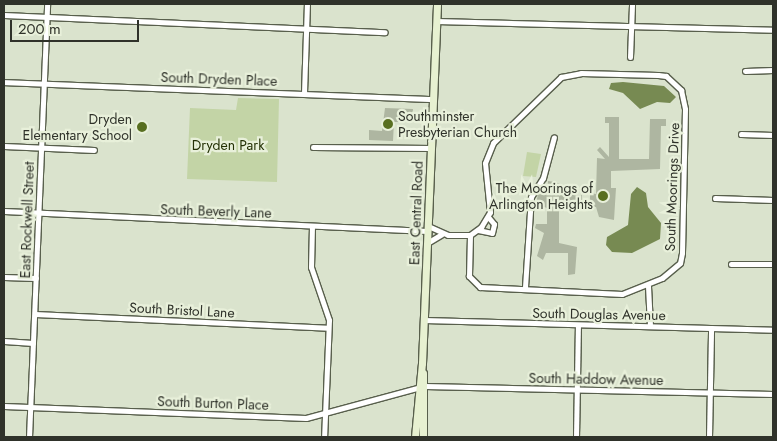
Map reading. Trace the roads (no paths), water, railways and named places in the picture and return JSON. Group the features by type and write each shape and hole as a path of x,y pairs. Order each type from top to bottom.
{"main road":[{"name":"East Central Road","path":"415,437 421,387 437,4"},
{"name":"East Central Road","path":"421,387 423,437"}],"street":[{"name":"East Rockwell Street","path":"29,437 47,4"},
{"path":"304,93 308,4"},
{"path":"630,57 632,4"},
{"path":"4,15 385,32"},
{"path":"436,21 773,30"},
{"path":"745,71 773,70"},
{"name":"South Moorings Drive","path":"470,235 472,282 480,287 526,287 622,294 648,286 674,270 682,254 686,109 683,94 676,83 658,74 569,74 552,83 497,138 487,156 489,218"},
{"name":"South Dryden Place","path":"4,82 304,93 433,100"},
{"path":"741,134 773,134"},
{"path":"526,287 531,197 543,178 554,137"},
{"path":"4,146 94,150"},
{"path":"313,147 431,148"},
{"path":"715,198 773,200"},
{"name":"South Beverly Lane","path":"4,211 312,226 428,228"},
{"path":"428,228 442,234 470,235 478,230 489,218 494,224 492,233 478,230"},
{"path":"312,226 311,267 328,328 324,437"},
{"path":"427,243 442,234"},
{"path":"731,264 773,264"},
{"path":"4,277 36,278"},
{"path":"648,286 650,326"},
{"name":"South Bristol Lane","path":"35,314 328,328"},
{"name":"South Douglas Avenue","path":"424,320 773,330"},
{"path":"576,437 578,325"},
{"path":"709,437 711,328"},
{"path":"4,341 34,343"},
{"name":"South Haddow Avenue","path":"421,387 773,394"},
{"name":"South Burton Place","path":"4,406 306,418 324,415 421,387"}],"place":[{"name":"Southminster Presbyterian Church","path":"388,124"},
{"name":"Dryden Elementary School","path":"142,127"},
{"name":"The Moorings of Arlington Heights","path":"603,196"}],"park label":[{"name":"Dryden Park","path":"228,145"}]}
